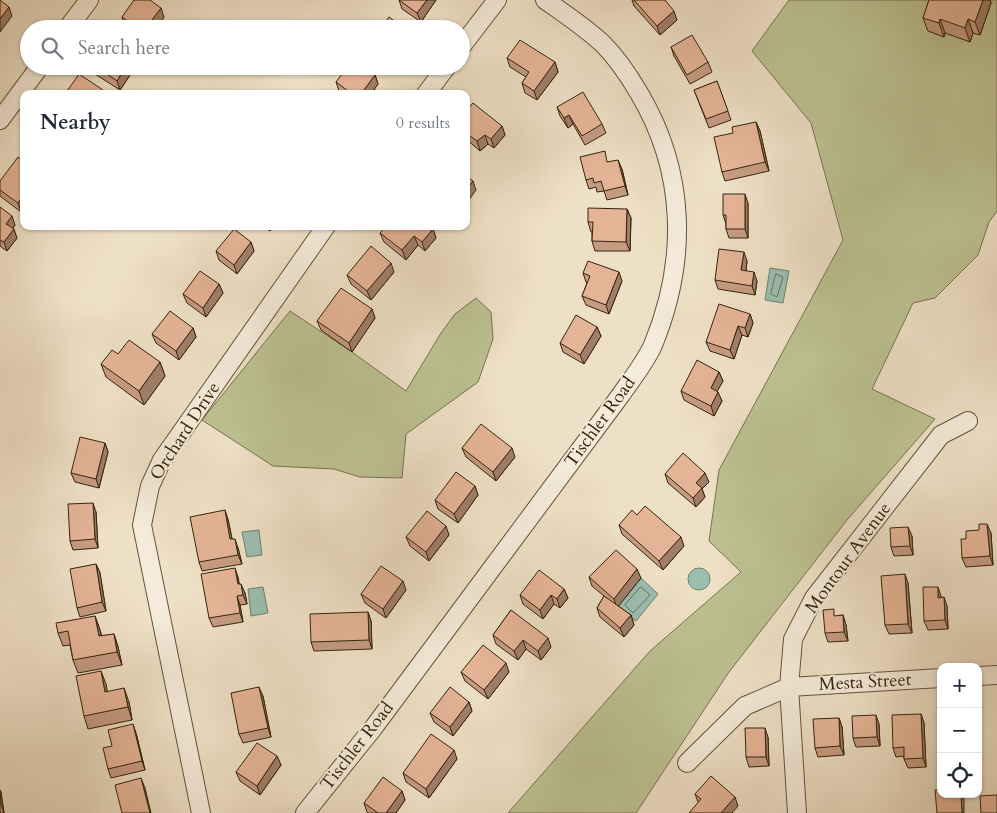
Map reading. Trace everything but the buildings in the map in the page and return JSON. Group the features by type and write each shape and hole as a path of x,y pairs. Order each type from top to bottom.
{"street":[{"path":"74,20 89,0"},
{"path":"470,35 497,0"},
{"name":"Tischler Road","path":"305,813 374,727 620,396 652,346 669,299 678,242 677,201 668,158 654,119 631,80 603,45 545,0"},
{"path":"22,90 33,75"},
{"path":"429,90 440,75"},
{"path":"0,120 20,93"},
{"name":"Orchard Drive","path":"201,813 142,525 150,486 162,460 323,230"},
{"name":"Montour Avenue","path":"797,813 789,687 793,639 814,598 940,435 968,421"},
{"path":"982,676 997,675"},
{"name":"Mesta Street","path":"789,687 937,678"},
{"path":"687,763 745,706 789,687"}],"shaded area":[{"path":"789,0 997,0 997,211 989,222 978,255 935,298 913,303 872,389 935,419 847,520 729,672 636,813 508,813 650,651 741,572 709,541 719,470 843,240 811,123 752,51"},
{"path":"476,298 491,312 493,339 478,382 406,434 402,478 360,477 334,469 273,466 202,420 290,311 406,391 441,333 455,314"}],"water":[{"path":"770,268 789,271 783,303 765,300"},
{"path":"259,530 262,555 247,557 242,532"},
{"path":"699,568 707,571 710,579 707,587 699,590 691,587 688,579 691,571"},
{"path":"641,578 658,594 636,621 617,608"},
{"path":"263,587 268,613 251,616 248,589"}]}
